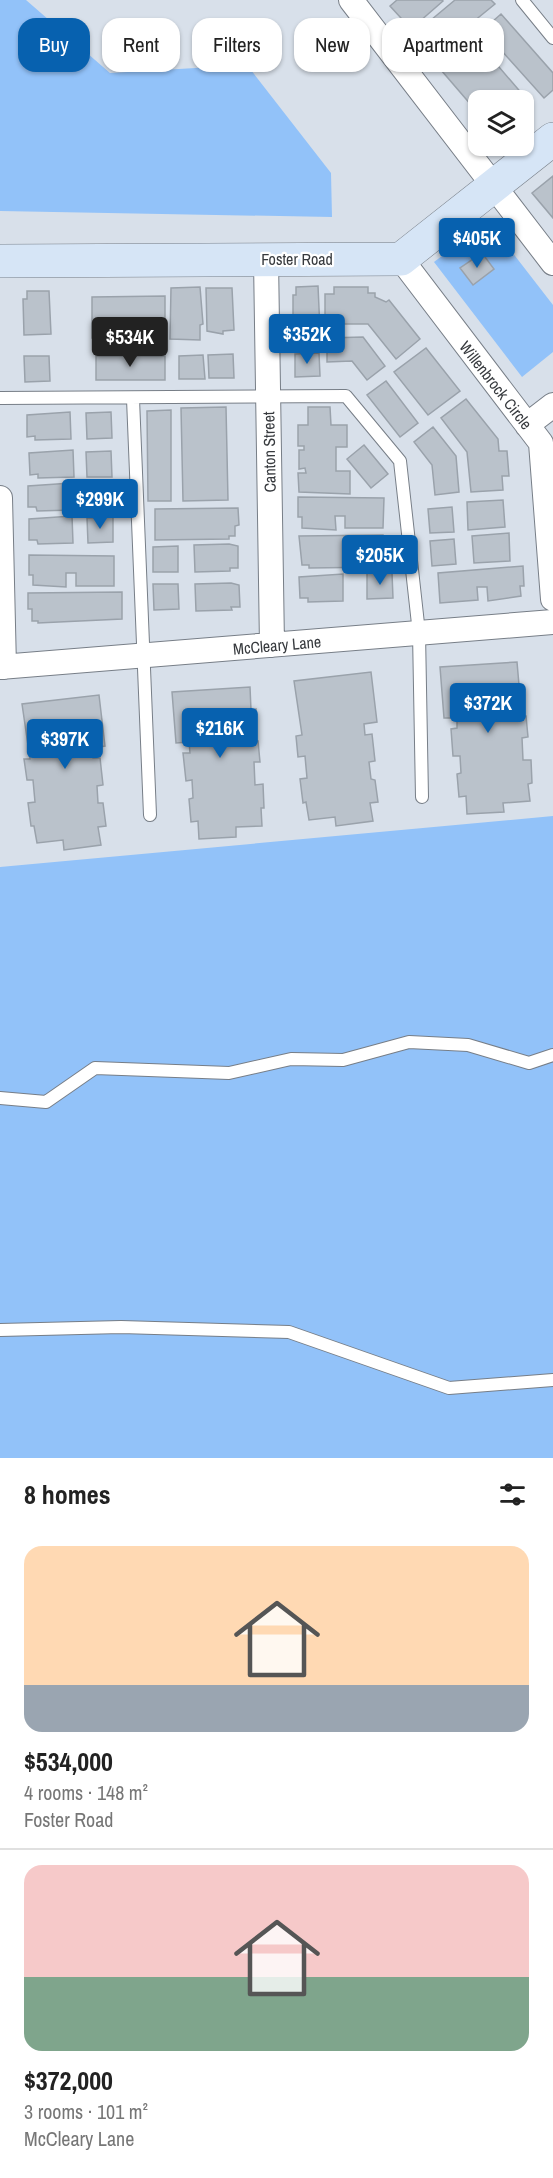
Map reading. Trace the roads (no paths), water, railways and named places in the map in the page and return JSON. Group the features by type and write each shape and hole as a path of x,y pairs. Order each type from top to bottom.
{"street":[{"path":"351,0 553,264"},
{"path":"401,259 553,139"},
{"name":"Foster Road","path":"0,261 401,259"},
{"name":"Willenbrock Circle","path":"401,259 541,443 553,599"},
{"name":"Canton Street","path":"266,260 272,645"},
{"path":"527,425 553,405"},
{"path":"0,498 2,667"},
{"name":"McCleary Lane","path":"2,667 553,622"}],"lane":[{"path":"522,0 553,38"},
{"path":"0,398 345,396 400,461 419,633 422,797"},
{"path":"133,399 150,815"},
{"path":"0,1098 46,1102 95,1068 229,1073 291,1059 343,1060 410,1042 468,1045 529,1063 553,1055"},
{"path":"0,1330 121,1327 289,1332 448,1388 553,1380"}]}
